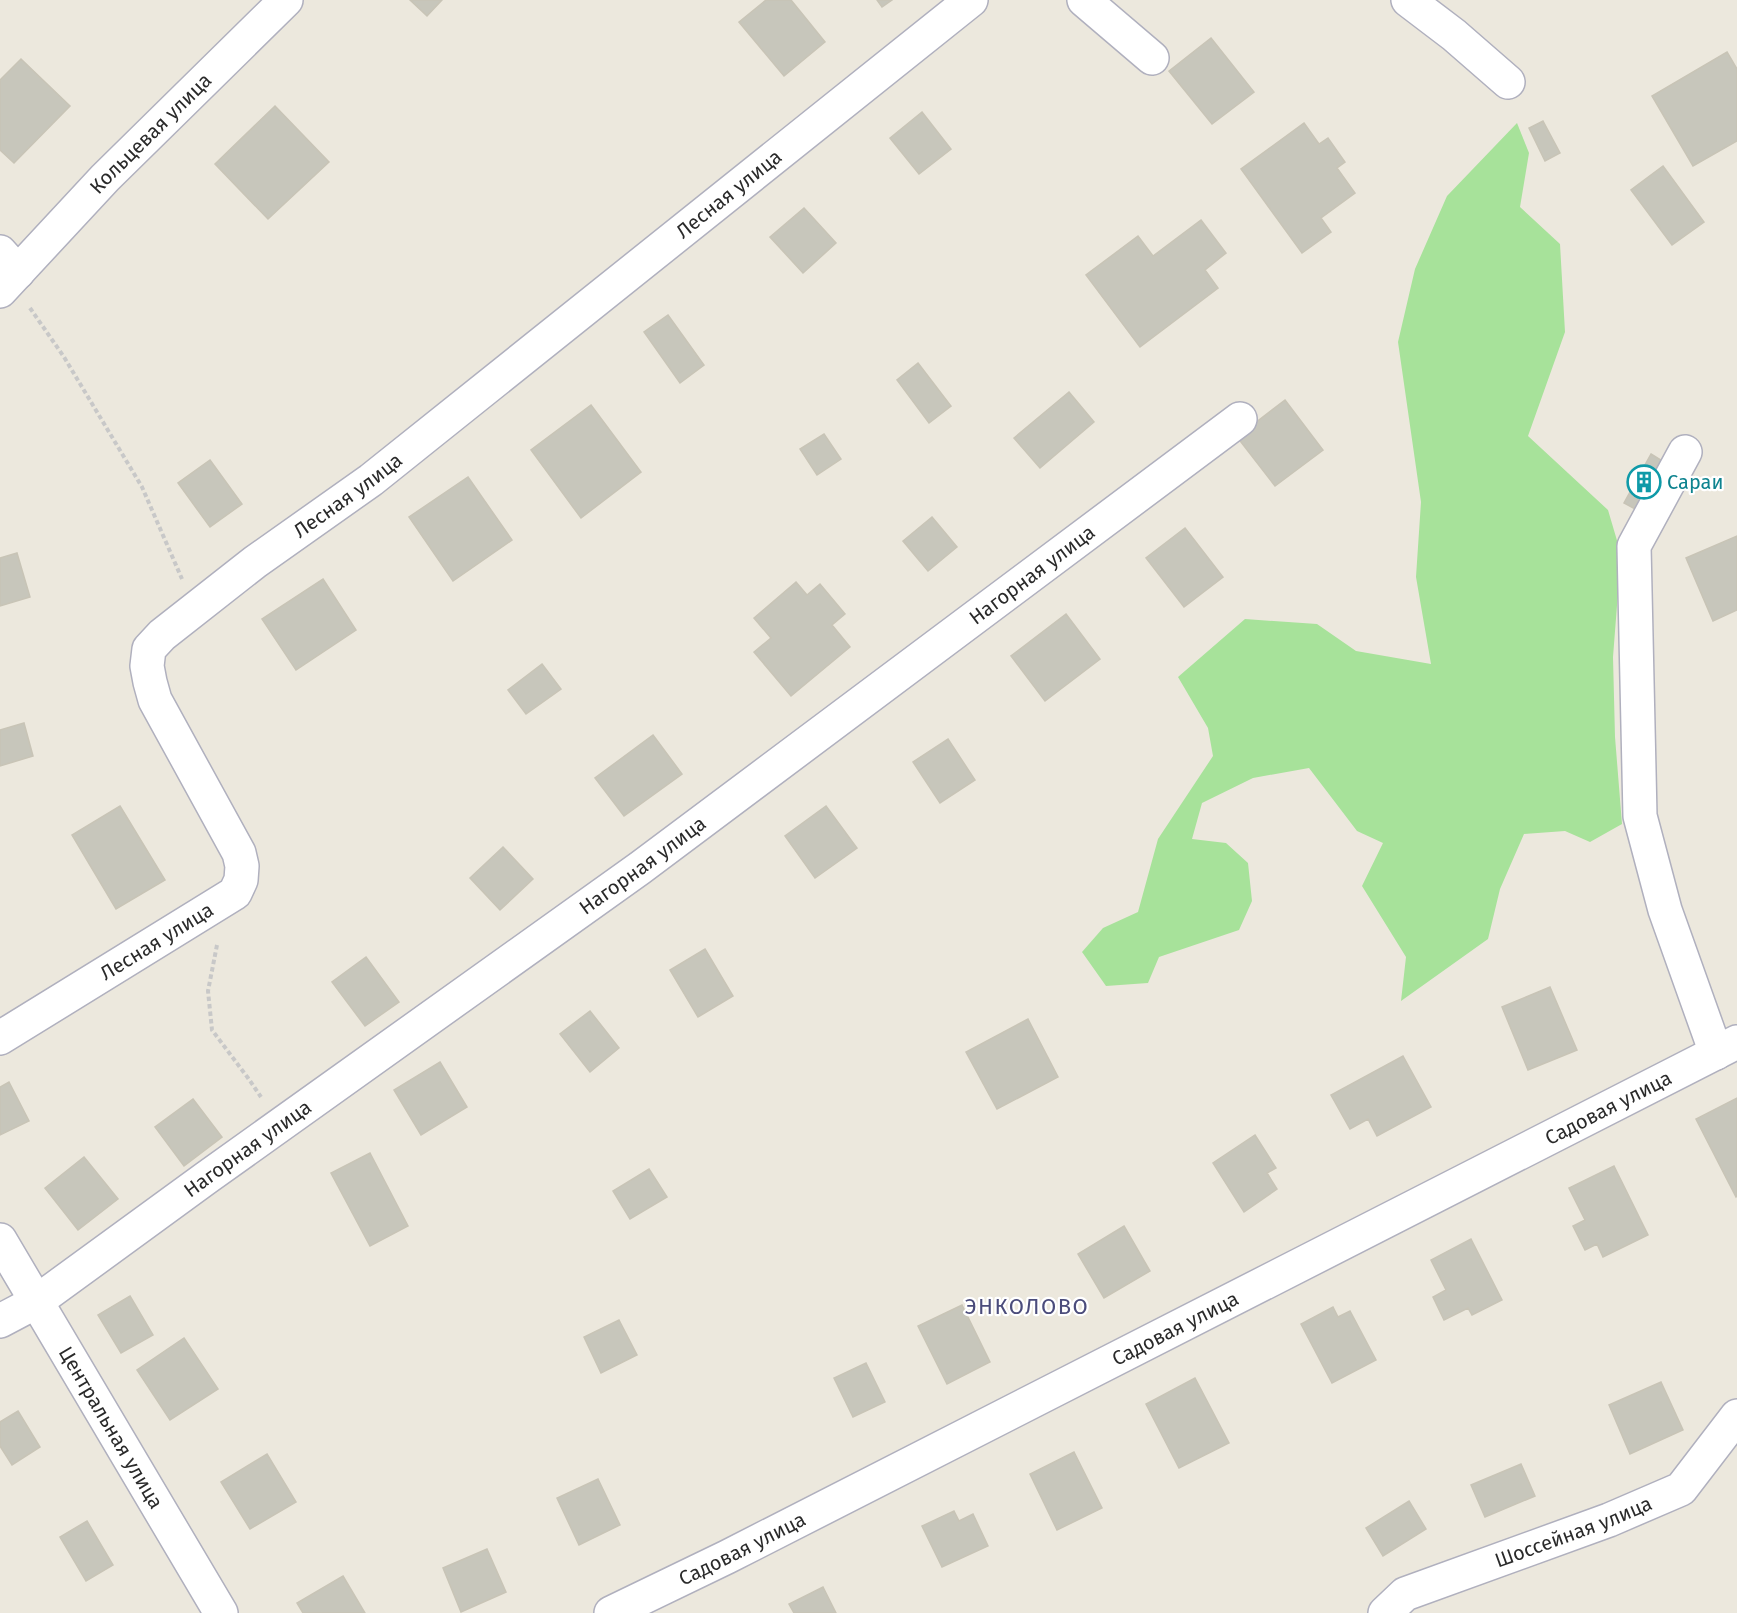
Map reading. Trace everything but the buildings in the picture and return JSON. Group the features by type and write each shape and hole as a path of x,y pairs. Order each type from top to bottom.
{"street":[{"name":"Кольцевая улица","path":"7,274 286,0"},
{"name":"Лесная улица","path":"0,1038 235,893 241,880 242,866 239,853 155,700 147,666 149,649 162,635 255,562 371,480 971,0"},
{"path":"1084,0 1152,58"},
{"path":"1408,0 1454,35 1508,82"},
{"name":"Нагорная улица","path":"0,1321 36,1302 640,868 1240,419"},
{"path":"1685,452 1634,546 1640,816 1665,910 1726,1048"},
{"name":"Садовая улица","path":"611,1613 1726,1048"},
{"name":"Центральная улица","path":"0,1240 221,1613"},
{"name":"Шоссейная улица","path":"1385,1613 1405,1594 1609,1520 1681,1490 1737,1416"}],"path":[{"path":"7,274 64,357 142,487 195,610"},
{"path":"235,893 217,945 208,991 212,1030 248,1078 278,1126"}],"green space":[{"path":"1517,123 1529,153 1520,207 1560,244 1565,332 1528,436 1608,510 1621,554 1613,657 1615,737 1622,824 1590,842 1565,831 1524,834 1500,889 1488,939 1401,1001 1406,957 1362,886 1383,843 1357,831 1309,768 1253,778 1202,803 1192,839 1226,843 1248,863 1252,901 1239,930 1159,957 1148,983 1106,986 1082,952 1103,928 1138,912 1158,839 1213,756 1208,728 1178,677 1245,619 1317,624 1356,651 1431,664 1416,577 1421,502 1398,342 1415,269 1447,196"}],"place":[{"name":"Сараи","path":"1644,482"}],"district":[{"name":"ЭНКОЛОВО","path":"1027,1306"}]}
